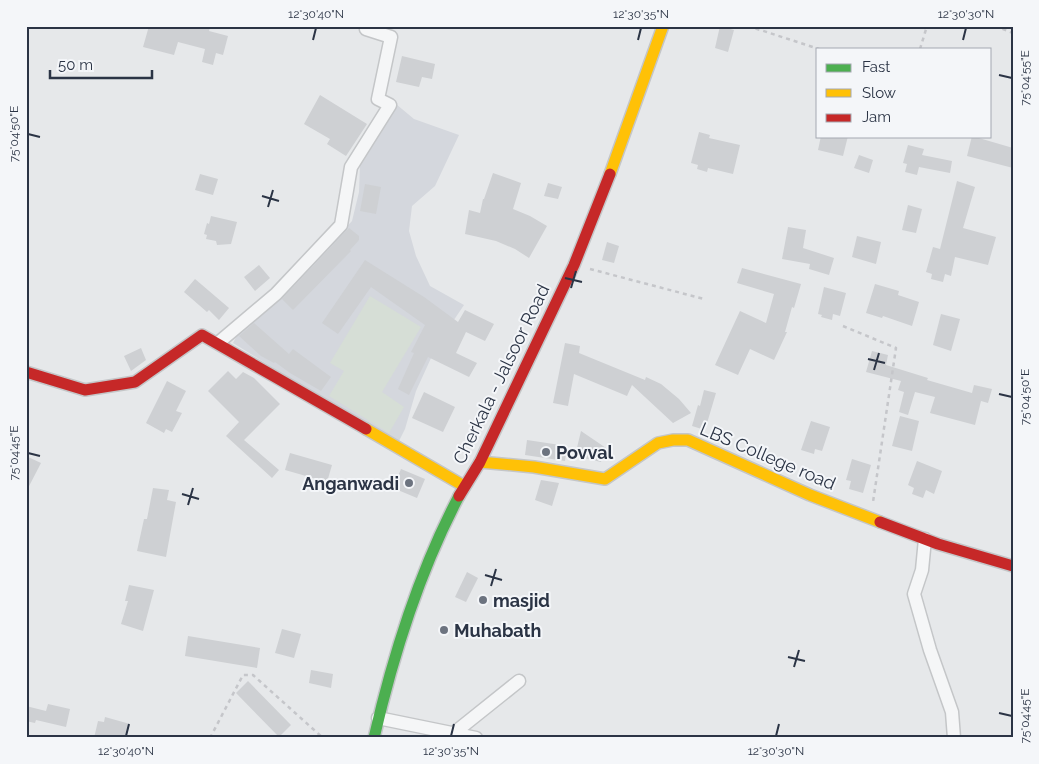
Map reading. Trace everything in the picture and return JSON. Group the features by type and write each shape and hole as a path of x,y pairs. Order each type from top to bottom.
{"street":[{"name":"Cherkala - Jalsoor Road","path":"374,738 400,636 426,568 464,486 480,462 574,265 606,184 663,26"},
{"path":"218,343 276,294 341,225 351,167 390,104 378,100 391,37 366,29"},
{"path":"26,372 85,390 135,382 202,335 464,486"},
{"name":"LBS College road","path":"480,462 534,467 605,479 658,443 688,440 810,495 925,539 1013,566"},
{"path":"925,539 922,570 914,594 930,650 952,712 954,738"},
{"path":"454,733 519,681"},
{"path":"378,718 476,738"}],"path":[{"path":"748,26 816,48"},
{"path":"920,48 927,26"},
{"path":"995,26 1013,33"},
{"path":"574,265 704,299"},
{"path":"843,326 896,348 871,518"},
{"path":"210,738 243,675 253,675 324,738"}],"shaded area":[{"path":"396,104 414,119 459,135 435,186 412,206 409,231 416,256 430,286 464,305 437,345 416,391 405,429 397,445 233,343 241,328 279,299 352,221 359,192 360,164"},
{"path":"370,296 421,327 382,392 404,407 389,433 329,396 344,371 330,363"}],"building":[{"path":"149,26 163,26 172,29 172,26 203,26 210,28 209,31 228,36 223,55 216,53 213,65 202,62 205,49 178,42 174,55 143,47"},
{"path":"720,26 734,30 728,52 715,48"},
{"path":"402,56 435,64 432,79 422,77 419,87 396,82"},
{"path":"320,95 367,124 346,156 327,144 330,139 304,124"},
{"path":"699,132 710,135 709,138 740,145 733,174 708,168 707,172 697,169 698,165 691,163"},
{"path":"821,138 848,138 843,156 818,150"},
{"path":"972,138 979,138 1013,148 1013,168 967,156"},
{"path":"908,145 924,149 922,155 952,161 950,173 919,167 917,175 905,172 907,164 903,163"},
{"path":"859,155 873,160 869,173 854,168"},
{"path":"493,173 521,183 513,209 547,226 529,258 515,249 496,241 465,234 469,210 480,213"},
{"path":"200,174 218,179 213,195 195,190"},
{"path":"957,181 975,187 963,228 996,237 988,265 955,257 951,276 945,274 943,282 931,279 932,274 926,272 933,247 940,249"},
{"path":"548,183 562,187 558,199 544,196"},
{"path":"365,184 381,187 376,214 360,211"},
{"path":"908,205 922,209 916,233 902,230"},
{"path":"211,216 237,222 231,244 217,245 216,241 206,239 207,235 204,234"},
{"path":"788,227 806,230 803,248 834,258 829,275 809,269 810,264 782,259"},
{"path":"349,228 359,236 359,240 351,251 293,310 282,299"},
{"path":"857,236 881,242 876,264 852,257"},
{"path":"607,242 619,246 614,263 602,260"},
{"path":"365,260 424,297 458,322 465,310 494,324 485,341 466,332 456,353 477,363 469,377 428,357 409,395 398,389 414,353 411,352 425,325 371,287 338,334 322,323"},
{"path":"259,265 270,278 255,291 244,277"},
{"path":"742,268 801,284 794,308 792,307 785,332 787,332 774,360 750,349 738,375 715,365 740,311 766,323 774,294 737,283"},
{"path":"195,279 229,308 219,320 209,310 207,312 184,292"},
{"path":"875,284 899,291 898,295 919,302 912,326 883,316 882,318 866,313"},
{"path":"824,287 846,293 840,316 833,314 832,320 821,317 822,315 818,314"},
{"path":"941,314 960,319 951,351 933,345"},
{"path":"254,323 289,354 293,349 331,377 321,391 275,362 261,356 239,336"},
{"path":"565,343 580,346 579,353 645,380 646,377 661,384 679,399 691,413 673,423 632,385 627,396 574,374 568,406 553,403"},
{"path":"141,348 146,360 131,371 124,356"},
{"path":"872,351 888,355 886,365 928,378 927,380 972,393 974,385 992,389 988,403 981,401 975,425 930,413 935,397 915,392 908,415 899,412 904,392 898,390 901,381 866,372"},
{"path":"228,371 236,379 243,372 254,378 280,404 244,440 279,470 272,478 226,436 239,422 208,391"},
{"path":"167,381 186,391 176,411 182,413 172,432 166,429 164,433 146,423"},
{"path":"704,390 716,393 705,430 692,426"},
{"path":"424,392 455,407 443,432 412,418"},
{"path":"900,416 919,421 912,451 892,446"},
{"path":"811,421 830,427 822,451 815,449 814,454 801,450"},
{"path":"581,431 609,450 607,459 602,458 601,462 575,456"},
{"name":"Povval","path":"527,440 567,446 565,461 525,455"},
{"path":"290,453 332,465 327,482 285,470"},
{"path":"26,456 41,463 26,492"},
{"path":"852,459 871,465 863,493 849,489 851,481 846,480"},
{"path":"917,461 942,471 934,494 926,490 923,498 912,494 914,488 908,485"},
{"name":"Anganwadi","path":"401,469 425,479 417,498 393,488"},
{"path":"541,480 559,483 552,506 535,500"},
{"path":"153,488 169,490 167,500 176,502 166,557 137,551 144,519 147,519"},
{"path":"467,572 478,578 466,602 455,597"},
{"path":"129,585 154,590 143,631 121,624 128,601 125,601"},
{"path":"282,629 301,634 294,658 275,653"},
{"path":"188,636 260,648 257,668 185,656"},
{"path":"311,670 333,674 331,688 309,683"},
{"path":"248,681 291,725 279,737 236,693"},
{"path":"48,704 70,709 66,727 36,720 35,723 26,721 26,706 46,711"},
{"path":"105,717 130,724 126,738 94,738 98,721 104,722"}],"traffic: fast":[{"path":"374,738 409,614 432,554 459,496"}],"traffic: slow":[{"path":"610,174 663,26"},
{"path":"366,429 464,486"},
{"path":"480,462 534,467 605,479 658,443 688,440 810,495 880,522"}],"traffic: jam":[{"path":"459,496 480,462 574,265 610,174"},
{"path":"26,372 85,390 135,382 202,335 366,429"},
{"path":"880,522 938,544 1013,566"}],"place":[{"name":"Povval","path":"546,452"},
{"name":"Anganwadi","path":"409,483"},
{"name":"masjid","path":"483,600"},
{"name":"Muhabath","path":"444,630"}]}
